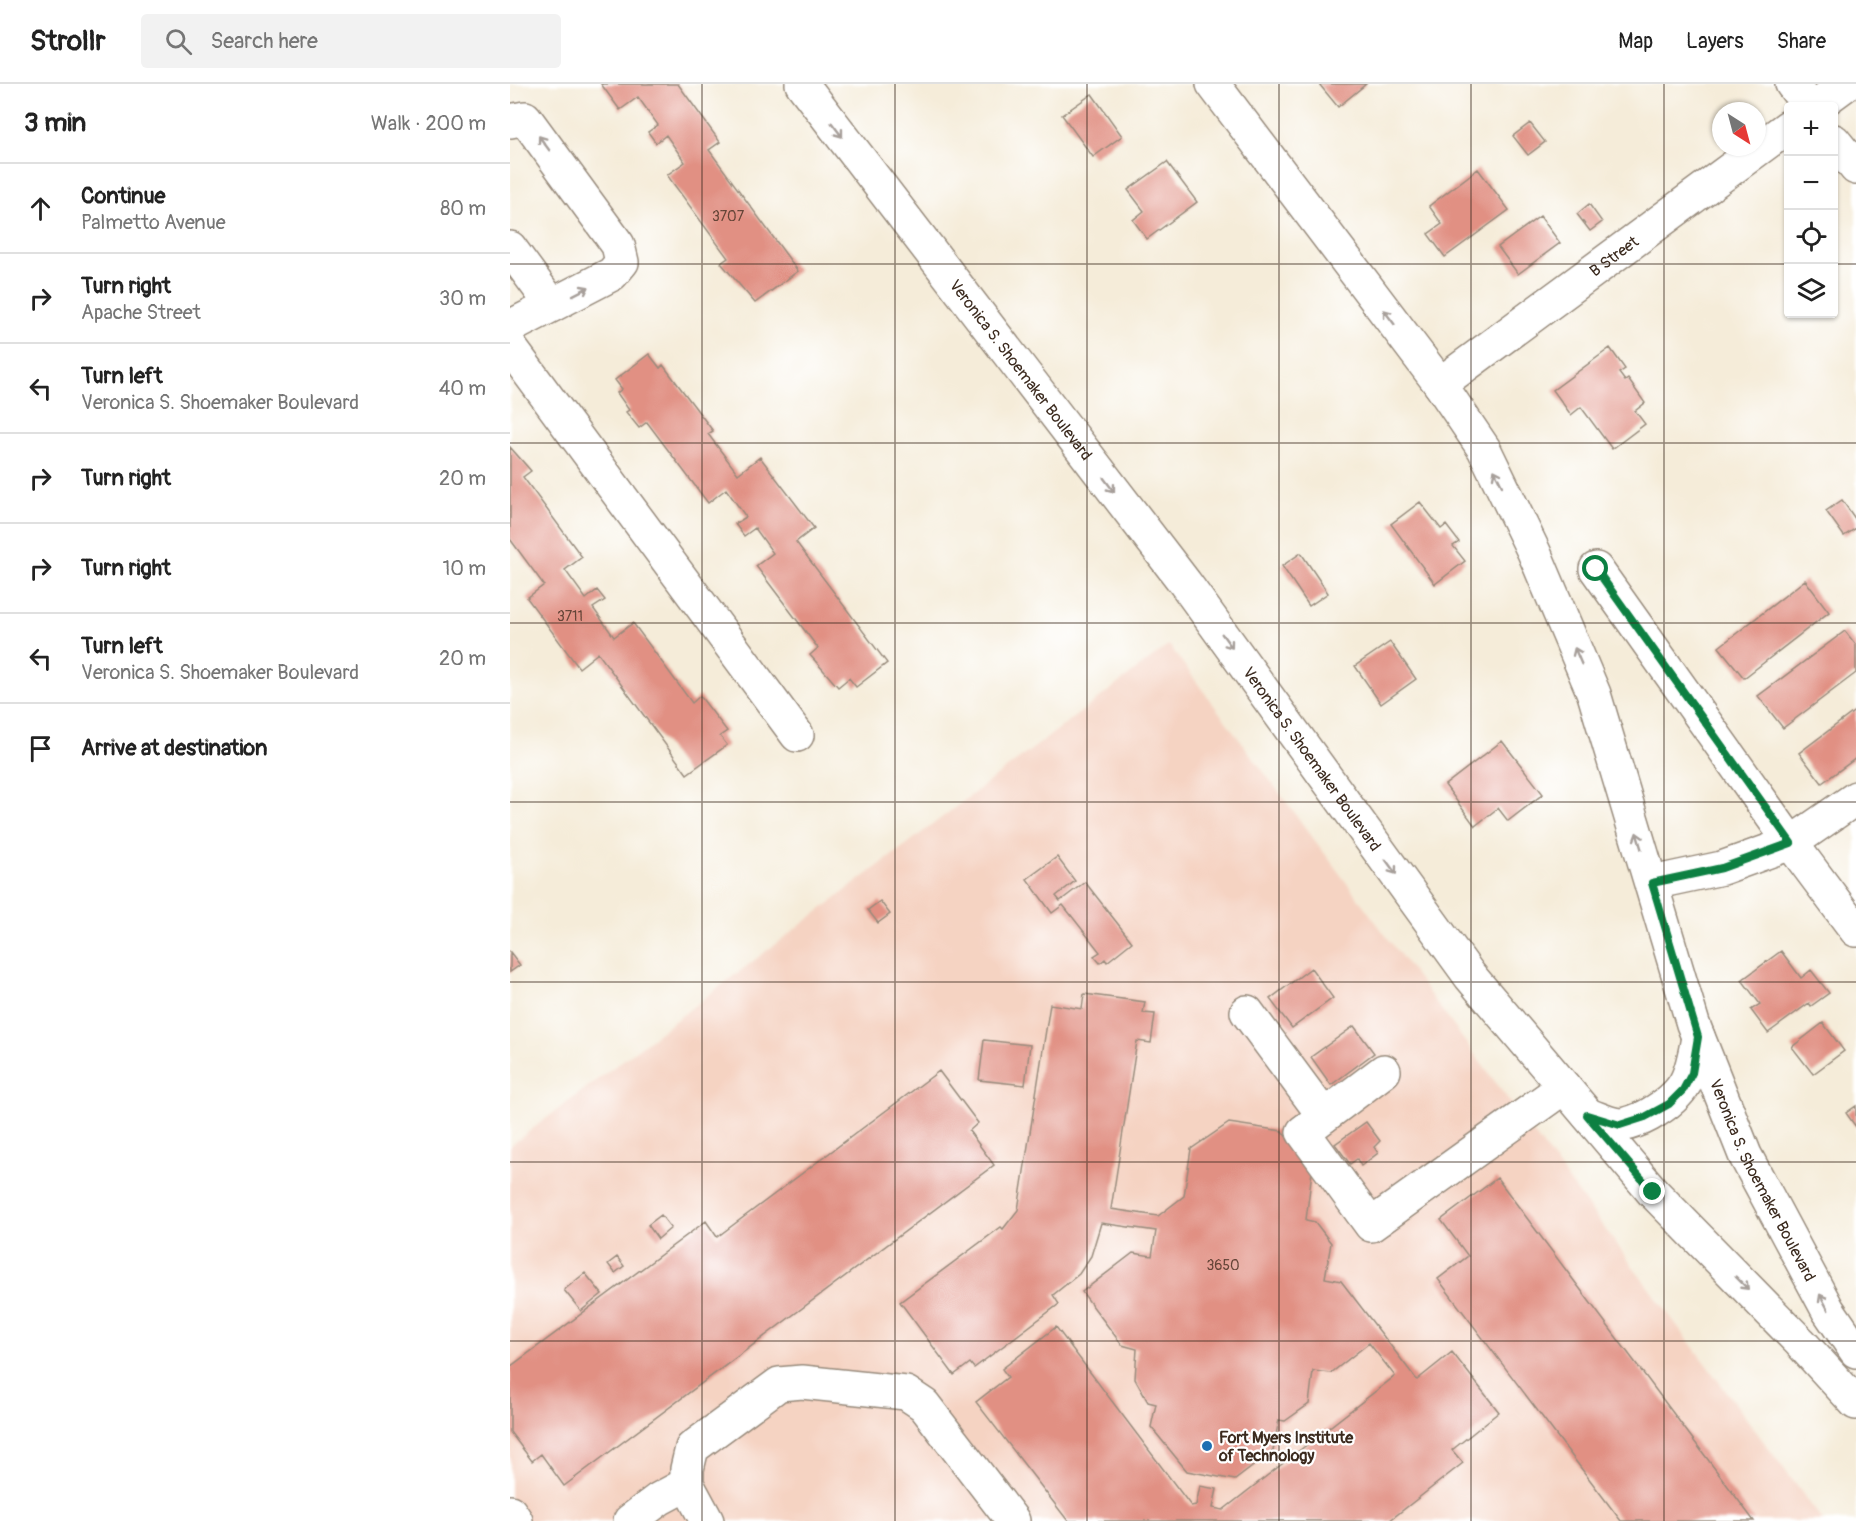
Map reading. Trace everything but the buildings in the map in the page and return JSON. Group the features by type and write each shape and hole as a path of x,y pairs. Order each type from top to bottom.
{"street":[{"name":"Veronica S. Shoemaker Boulevard","path":"802,84 1185,583 1470,976 1653,1192 1800,1342 1856,1403"},
{"name":"Veronica S. Shoemaker Boulevard","path":"1213,84 1440,384 1484,449 1562,618 1594,694 1698,1037 1745,1155 1828,1310 1856,1351"},
{"path":"1792,84 1806,102"},
{"path":"1821,102 1846,84"},
{"path":"510,121 525,118 618,245 622,262 612,274 510,327"},
{"name":"B Street","path":"1440,384 1784,130"},
{"path":"1838,147 1856,168"},
{"path":"510,248 552,305"},
{"path":"510,347 797,735"},
{"path":"1596,569 1791,843 1856,930"},
{"path":"1652,883 1722,868 1791,843 1856,798"},
{"path":"1247,1012 1324,1116"},
{"path":"1587,1115 1620,1125 1645,1117 1669,1104 1683,1090 1692,1073 1698,1037"},
{"path":"1384,1071 1303,1132 1371,1226 1564,1087"},
{"path":"708,1521 687,1484 692,1448 780,1384 802,1382 906,1393 924,1405 1013,1521"},
{"path":"630,1521 659,1499 687,1484"},
{"path":"510,1512 516,1521"}],"shaded area":[{"path":"1169,645 1823,1521 510,1521 510,1146"}],"place":[{"name":"Fort Myers Institute of Technology","path":"1207,1446"}],"route":[{"path":"1596,569 1791,843 1722,868 1652,883 1698,1037 1692,1073 1683,1090 1669,1104 1645,1117 1620,1125 1587,1115 1653,1192"}]}
